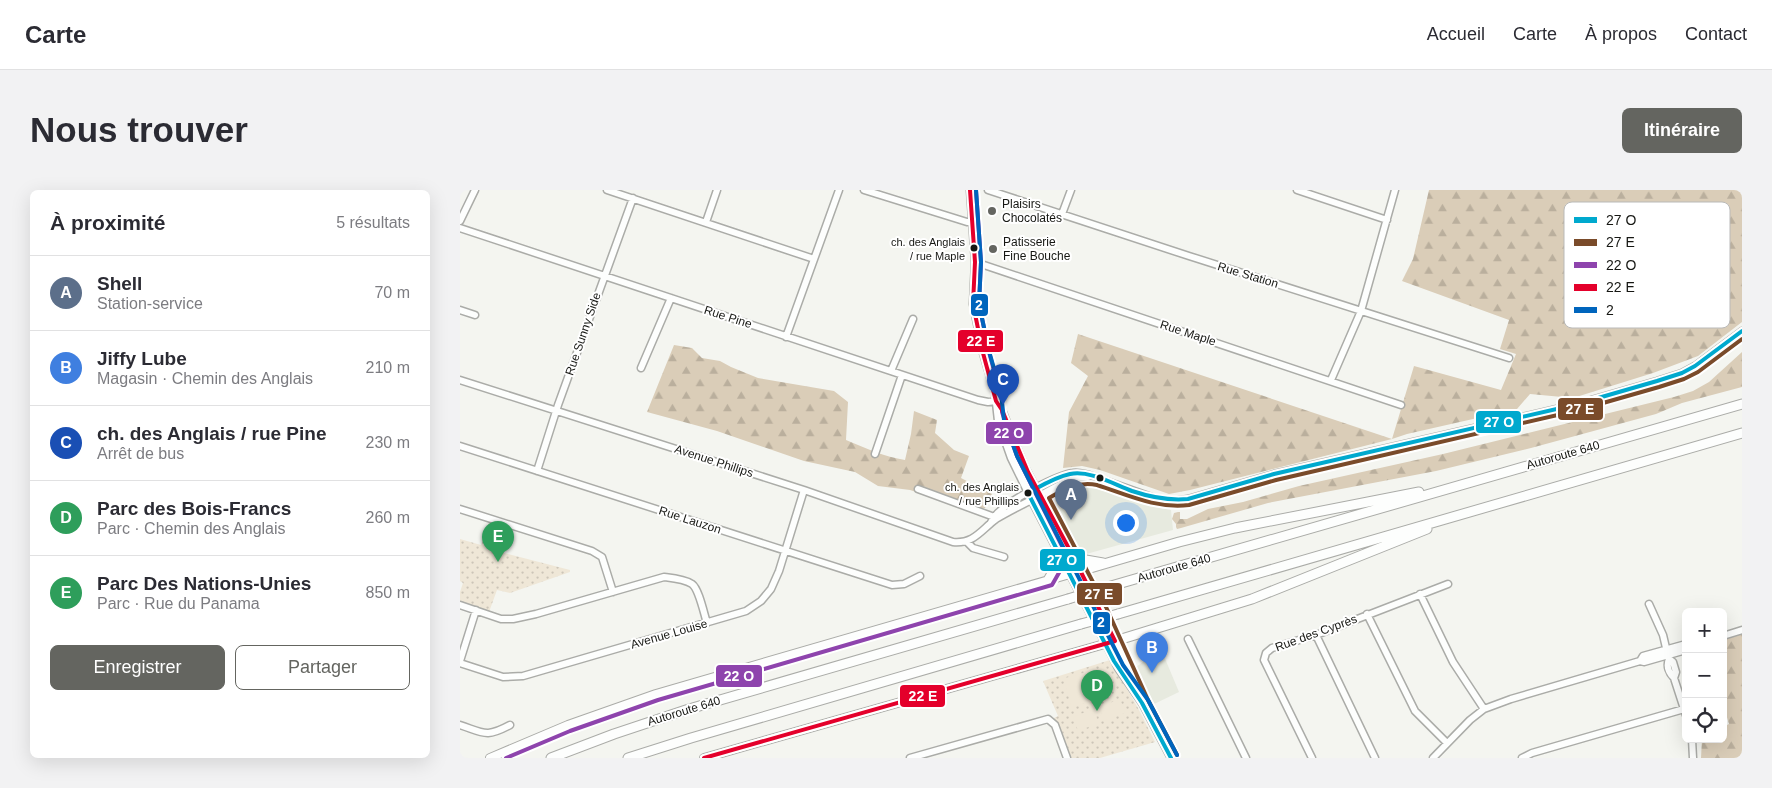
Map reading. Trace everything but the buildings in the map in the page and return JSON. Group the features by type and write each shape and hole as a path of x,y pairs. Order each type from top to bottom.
{"highway":[{"name":"Autoroute 640","path":"550,758 689,709 1742,404"},
{"path":"628,758 697,736 1742,433"},
{"path":"1080,571 1235,528 1384,498 1458,486"},
{"path":"1115,641 1252,599 1476,510"},
{"path":"1074,558 1106,563"}],"main road":[{"path":"1046,581 1060,555"},
{"path":"490,758 568,725 656,694 1080,571"},
{"path":"704,758 1115,641"}],"street":[{"path":"460,222 475,190"},
{"path":"607,190 814,259"},
{"path":"706,222 717,190"},
{"path":"786,337 838,190"},
{"path":"864,190 972,222"},
{"path":"970,190 976,262 973,286 974,316 996,401 996,413 1002,433 1030,496 1118,668 1142,703"},
{"name":"Rue Station","path":"988,190 1509,358"},
{"path":"1062,214 1071,190"},
{"path":"1297,190 1388,220"},
{"path":"1331,380 1361,311 1395,190"},
{"name":"Rue Sunny Side","path":"537,470 556,411 633,198"},
{"name":"Rue Pine","path":"460,228 978,400 996,401"},
{"name":"Rue Maple","path":"976,262 1401,405"},
{"path":"641,368 671,298"},
{"path":"460,310 475,315"},
{"path":"891,371 913,319"},
{"path":"967,542 978,536 1008,504 1039,492 1059,477 1073,473 1084,474 1160,500 1188,499 1280,473 1577,404 1657,381 1690,368 1742,332"},
{"path":"875,454 902,375"},
{"name":"Avenue Phillips","path":"460,380 804,490 948,541 967,542 973,548 1004,557"},
{"path":"996,401 1002,410 1021,456 1115,641 1142,703 1171,758"},
{"name":"Rue Lauzon","path":"460,446 892,585 904,584 920,576"},
{"path":"918,489 996,518"},
{"name":"Avenue Louise","path":"460,662 503,677 523,676 746,611 761,601 772,589 804,490"},
{"path":"460,509 592,552 602,557 613,592"},
{"path":"460,605 513,620 664,577 678,579 691,584 695,589 707,623"},
{"name":"Rue des Cyprès","path":"1312,758 1264,660 1266,653 1272,648 1316,635 1448,584"},
{"path":"1420,594 1453,662 1484,709"},
{"path":"1649,604 1663,635 1667,654 1673,662 1676,672 1674,678 1682,703"},
{"path":"460,662 476,610"},
{"path":"1367,614 1415,711 1447,744"},
{"path":"1727,635 1742,630"},
{"path":"1316,635 1376,758"},
{"path":"1188,639 1246,758"},
{"path":"1667,654 1682,646"},
{"path":"1433,758 1470,720 1484,709 1640,660 1644,662 1682,651"},
{"path":"1522,758 1532,753 1682,713"},
{"path":"910,758 1048,719 1055,725 1067,758"},
{"path":"460,725 489,734 510,725"},
{"path":"1692,743 1693,758"}],"shaded area":[{"path":"1079,485 1085,485 1149,506 1171,510 1173,530 1079,556 1071,547 1050,503 1050,499 1055,500"},
{"path":"489,522 509,528 504,553 570,570 570,572 510,593 497,590 489,612 460,601 463,583 460,581 460,539 481,545"},
{"path":"1161,649 1179,692 1150,706 1132,670"},
{"path":"1110,660 1155,742 1100,758 1071,758 1058,725 1052,719 1058,716 1043,681"},
{"path":"1097,669 1100,671 1107,695 1074,707 1071,705 1064,681 1066,680 1065,678 1080,674 1081,676 1083,675 1082,673"},
{"path":"1120,699 1125,713 1104,721 1099,707"},
{"path":"1093,709 1099,723 1078,731 1073,717"}],"green space":[{"path":"1429,190 1742,190 1742,322 1698,356 1653,373 1573,398 1530,394 1517,409 1392,439 1414,366 1501,390 1516,354 1500,349 1509,320 1402,281 1413,259"},
{"path":"1078,334 1392,439 1169,494 1100,470 1082,466 1063,468 1069,412 1088,376 1071,363"},
{"path":"674,345 692,348 702,358 720,361 758,378 834,391 848,402 846,440 890,457 905,460 914,411 937,420 935,433 954,450 969,456 961,478 992,494 985,508 973,511 910,490 878,486 855,472 804,461 717,431 647,412"},
{"path":"1742,352 1742,387 1682,403 1656,414 1531,448 1436,471 1268,503 1177,529 1172,519 1174,513 1178,512 1180,512 1180,519 1187,519 1208,509 1243,502 1299,486 1443,454 1674,397 1693,391 1709,382"},
{"path":"1742,633 1742,758 1701,758 1702,743 1727,743 1727,725 1729,724 1727,717 1727,638"}],"transit line":[{"path":"704,758 1115,641 1074,558 1028,472 1002,410 996,401 983,353 973,304 975,262 970,190"},
{"path":"506,758 570,731 658,700 1052,585 1060,571 1066,554 1017,456 1002,412 1002,400 979,304 981,262 976,190"},
{"name":"2","path":"976,190 981,262 979,304 989,351 1001,393 1004,420 1017,456 1123,665 1148,700 1177,755"},
{"path":"1171,758 1142,703 1114,661 1028,493 1059,477 1078,473 1109,481 1152,497 1188,499 1274,474 1574,405 1657,381 1682,373 1695,366 1742,331"},
{"path":"1177,755 1148,700 1106,607 1049,498 1072,487 1090,484 1154,503 1177,506 1189,505 1276,480 1575,411 1659,387 1684,379 1698,372 1742,339"}],"place":[{"name":"Plaisirs Chocolatés","path":"992,211"},
{"name":"ch. des Anglais / rue Maple","path":"974,248"},
{"name":"Patisserie Fine Bouche","path":"993,249"},
{"name":"ch. des Anglais / rue Pine","path":"1003,405"},
{"name":"ch. des Anglais / rue Phillips","path":"1028,493"},
{"name":"Shell","path":"1071,520"},
{"name":"Parc Des Nations-Unies","path":"498,562"},
{"name":"Jiffy Lube","path":"1152,673"},
{"name":"Parc des Bois-Francs","path":"1097,711"}]}
